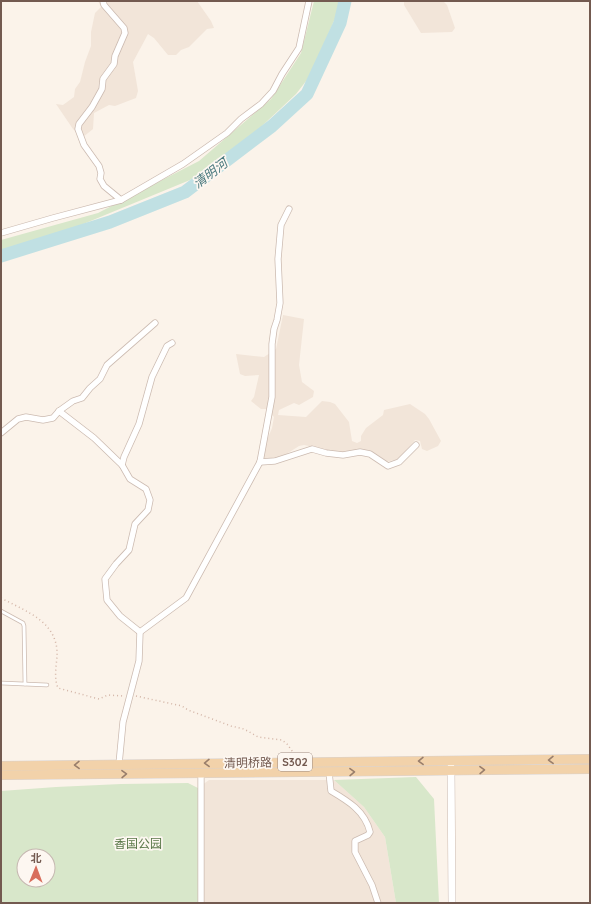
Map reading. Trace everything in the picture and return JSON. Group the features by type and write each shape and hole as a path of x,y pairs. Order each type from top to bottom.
{"main road":[{"name":"清明桥路","path":"1,766 590,759"},
{"name":"清明桥路","path":"1,776 590,769"}],"street":[{"path":"103,1 104,5 124,28 125,33 115,56 114,64 103,79 102,88 92,107 79,124 78,129 84,145 99,166 101,173 100,179 104,186 121,200"},
{"path":"1,233 121,200 184,164 227,133 261,104 273,91 299,48 309,1"},
{"path":"140,632 186,598 260,462 272,397 272,344 280,303 278,259 281,225 289,209"},
{"path":"1,433 18,419 26,416 43,420 53,418 59,411 73,401 82,398 100,379 107,365 155,323"},
{"path":"122,466 124,457 140,424 152,377 167,346 172,343"},
{"path":"59,411 94,438 122,466 130,479 146,489 150,500 148,510 135,524 129,550 105,579 107,600 120,616 140,632"},
{"path":"260,462 275,461 312,448 343,455 360,452 370,454 388,466 399,462 416,445"},
{"path":"119,764 123,722 139,660 140,632"},
{"path":"452,761 452,903"},
{"path":"329,772 331,791 349,801 360,812 368,825 370,832 368,835 356,841 355,852 372,885 378,903"},
{"path":"201,773 201,903"}],"lane":[{"path":"1,611 23,623 24,626 25,684"},
{"path":"1,683 47,685"}],"path":[{"path":"1,598 36,617 49,627 54,636 58,649 56,682 58,688 99,699 108,695 130,695 182,706 188,710 231,726 244,729 258,737 282,740 293,751 298,762"}],"shaded area":[{"path":"98,1 197,1 214,28 207,29 189,47 181,50 176,55 168,55 154,38 148,34 133,62 138,91 136,98 115,106 109,105 94,113 93,129 83,137 73,129 56,104 63,105 74,97 75,89 80,82 91,46 91,32 95,13 101,7"},
{"path":"404,1 443,1 447,5 455,28 452,32 421,33 404,5"},
{"path":"283,315 304,319 299,365 302,382 314,391 313,397 299,405 294,403 279,410 278,415 306,417 322,401 330,402 335,404 349,422 352,441 357,443 361,441 361,436 366,428 383,415 384,410 410,404 425,414 429,419 441,441 438,446 427,451 422,449 420,441 415,440 399,459 381,463 366,452 346,454 304,445 299,446 277,460 269,461 262,457 262,452 272,428 274,417 266,409 261,409 251,401 254,397 259,375 245,376 240,374 236,354 264,357 276,349"},
{"path":"209,780 334,780 364,807 385,837 396,903 198,903 198,788"}],"green space":[{"path":"314,1 340,1 337,14 310,76 296,94 245,142 190,180 76,227 1,252 1,240 98,213 199,161 271,99 301,53"},
{"path":"416,777 434,799 439,903 396,903 385,837 364,807 334,780"},
{"name":"香国公园","path":"188,783 198,788 198,903 1,903 1,791 56,787"}],"waterway":[{"name":"清明河","path":"1,256 110,222 185,192 272,126 307,94 340,23 345,1"}]}
